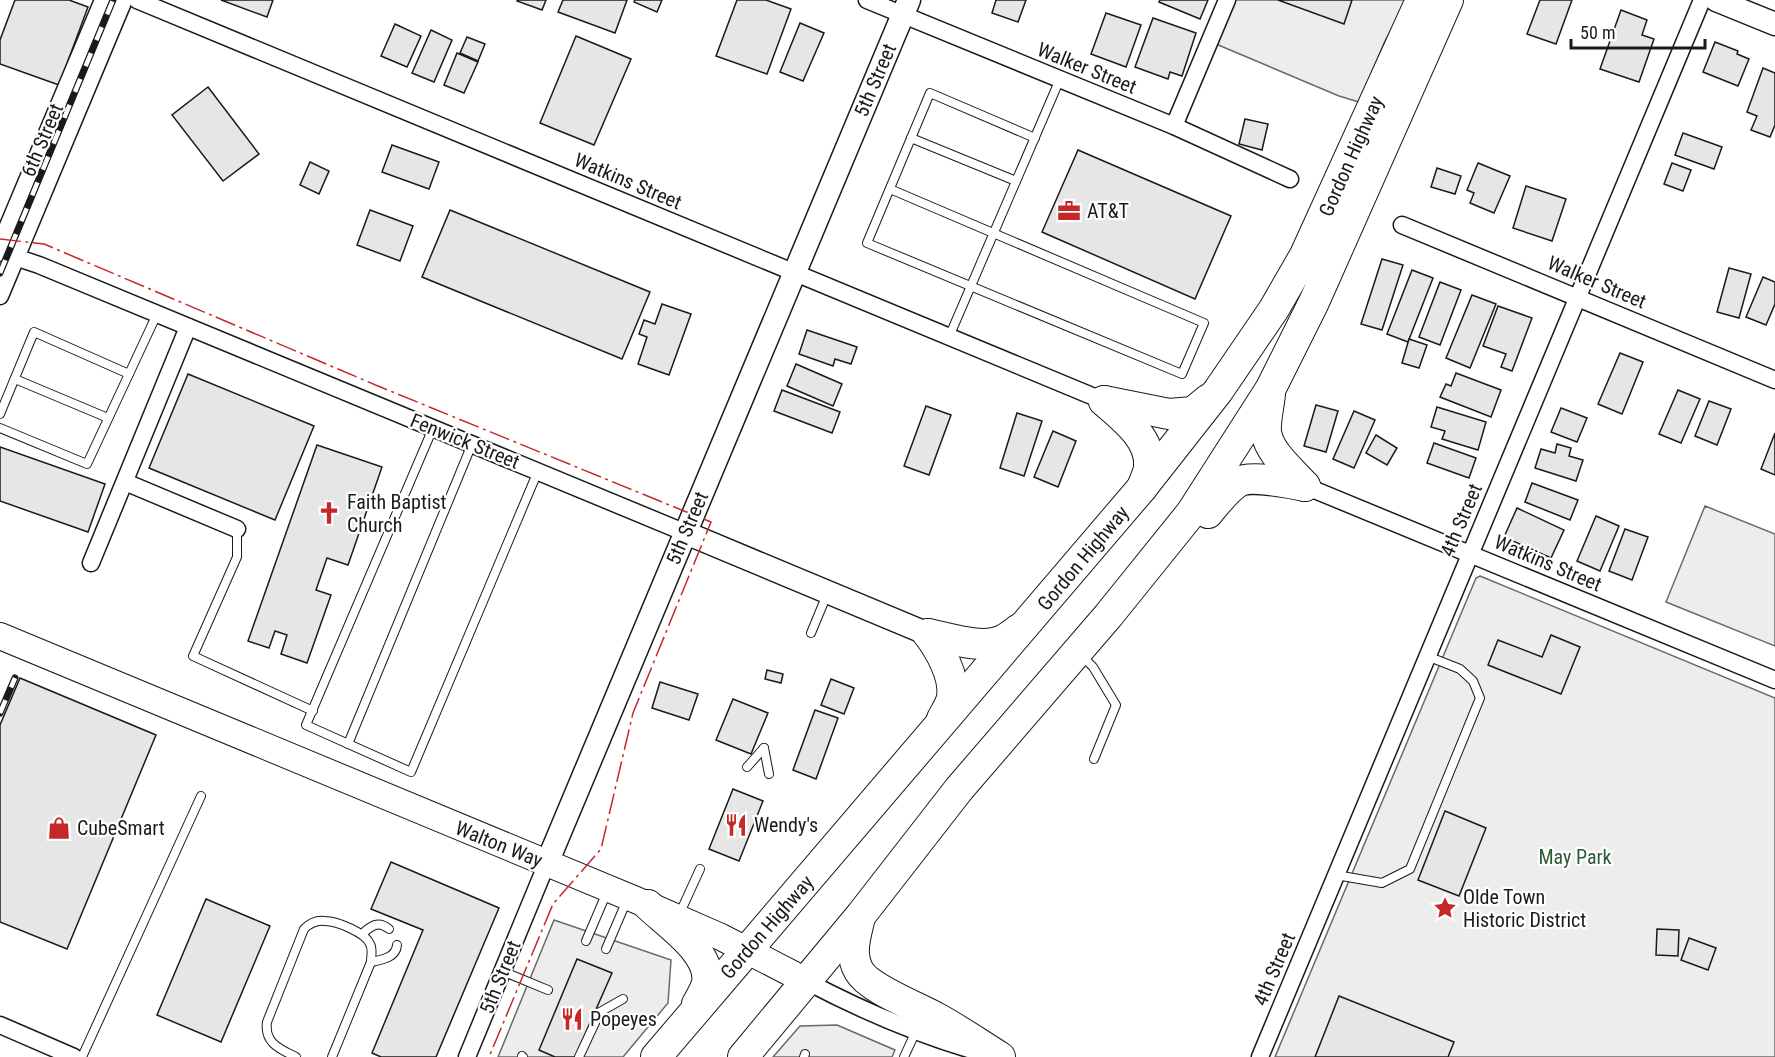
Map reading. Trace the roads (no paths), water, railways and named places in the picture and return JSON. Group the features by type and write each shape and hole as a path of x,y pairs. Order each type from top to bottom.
{"highway":[{"name":"Gordon Highway","path":"656,1057 1141,489 1218,391 1274,309 1305,255 1421,0"},
{"name":"Gordon Highway","path":"743,1057 861,915 958,789 1108,616 1191,513 1271,388 1314,302 1448,0"},
{"path":"1271,388 1266,432 1269,443 1305,486"},
{"path":"1104,401 1169,414 1183,414 1193,412 1218,391"},
{"path":"1104,401 1128,423 1143,442 1149,466 1141,489"},
{"path":"1108,616 1160,570 1228,490 1241,480 1283,481 1305,486"},
{"path":"928,634 979,644 991,644 1003,640 1026,624"},
{"path":"928,634 939,649 947,667 952,688 952,698 939,726"},
{"path":"628,897 697,950 707,970 705,990 687,1021"},
{"path":"861,915 854,955 857,969 863,978 938,1018 1000,1057"}],"main road":[{"path":"1716,0 1775,24"},
{"name":"5th Street","path":"547,863 906,7"},
{"name":"Fenwick Street","path":"686,533 928,634"},
{"name":"Walton Way","path":"0,636 678,918 806,981"}],"street":[{"name":"6th Street","path":"0,245 103,0"},
{"name":"6th Street","path":"0,296 8,255 124,0"},
{"name":"Watkins Street","path":"137,0 1104,401"},
{"name":"Walker Street","path":"867,0 906,7 1060,79 1174,126 1290,179"},
{"path":"1174,126 1227,0"},
{"name":"4th Street","path":"1260,1057 1702,0"},
{"name":"Walker Street","path":"1402,225 1775,380"},
{"name":"Fenwick Street","path":"8,255 157,314 686,533"},
{"path":"91,562 188,327"},
{"path":"125,482 237,529"},
{"name":"Watkins Street","path":"1305,486 1775,680"},
{"name":"5th Street","path":"467,1057 547,863"},
{"name":"Walton Way","path":"806,981 840,999 916,1031 996,1057"},
{"path":"0,1025 74,1057"}],"lane":[{"path":"949,337 1060,79"},
{"path":"890,189 1204,323 1182,374 867,243 930,93 1035,138"},
{"path":"911,138 1016,182"},
{"path":"0,428 87,464 157,314"},
{"path":"0,414 34,332 129,374"},
{"path":"15,379 108,418"},
{"path":"433,428 306,725 411,772 538,471"},
{"path":"348,744 472,444"},
{"path":"237,529 237,557 194,656 313,711"},
{"path":"811,633 828,591"},
{"path":"1077,652 1088,660 1116,705 1094,759"},
{"path":"1336,875 1382,883 1410,869 1480,698 1473,681 1460,669 1427,656"},
{"path":"747,767 764,748 768,774"},
{"path":"82,1057 201,796"},
{"path":"678,918 700,869"},
{"path":"586,941 628,897"},
{"path":"606,949 628,897"},
{"path":"296,1057 280,1049 269,1039 266,1032 267,1023 304,929 314,922 326,921 340,924 362,934 370,941 372,949 371,963 332,1057"},
{"path":"362,934 379,923 389,929"},
{"path":"371,963 394,954 397,951 397,945"},
{"path":"502,971 549,990"},
{"path":"579,1057 600,1012 623,999"},
{"path":"904,1057 916,1031"}],"railway":[{"path":"0,273 113,0"},
{"path":"0,713 15,678"}],"place":[{"name":"AT&T","path":"1069,211"},
{"name":"Faith Baptist Church","path":"329,513"},
{"name":"Wendy's","path":"736,825"},
{"name":"CubeSmart","path":"59,828"},
{"name":"Olde Town Historic District","path":"1445,908"},
{"name":"Popeyes","path":"572,1019"}],"park label":[{"name":"May Park","path":"1575,857"}]}
